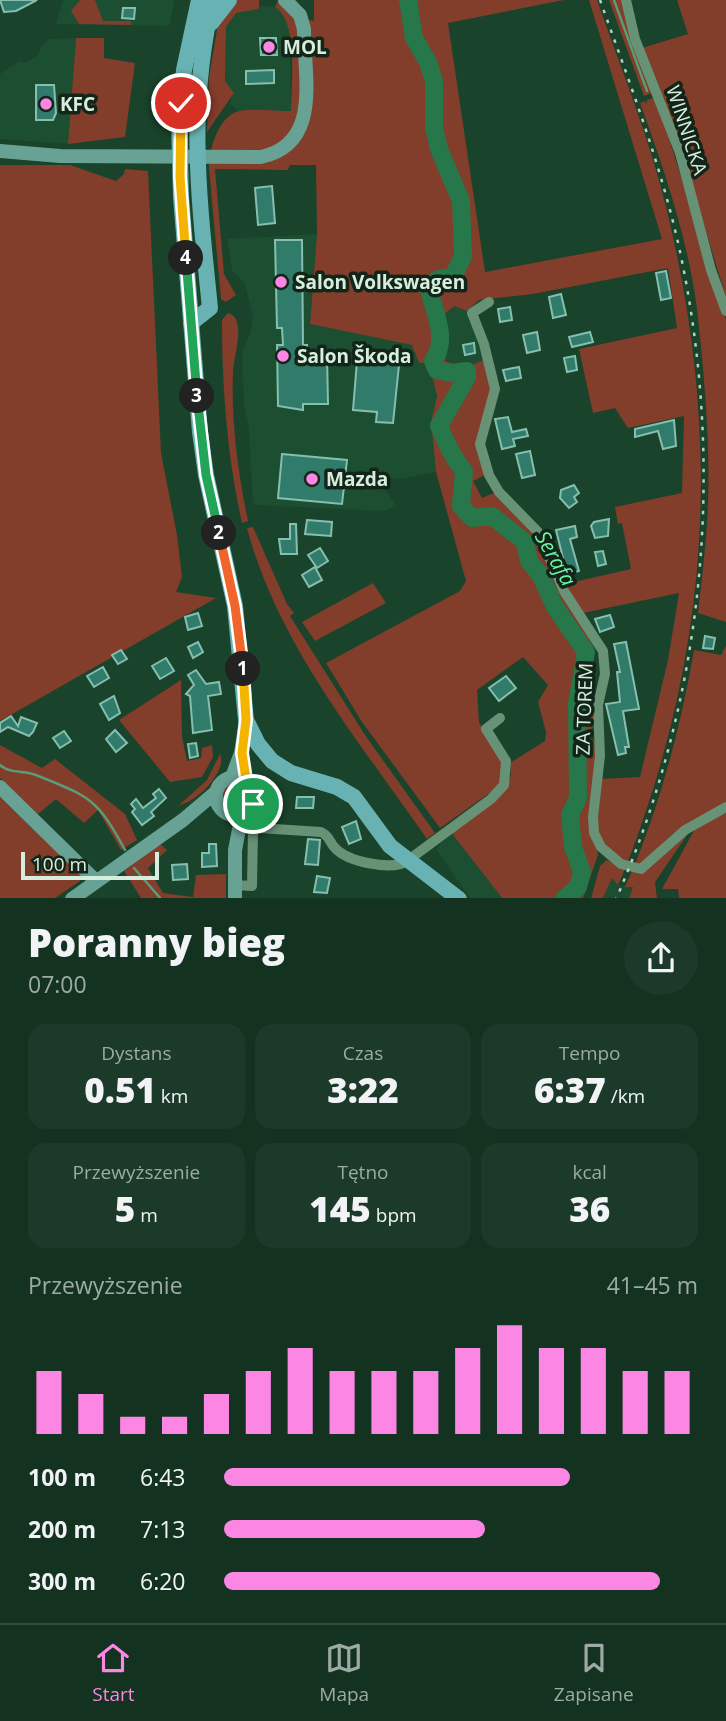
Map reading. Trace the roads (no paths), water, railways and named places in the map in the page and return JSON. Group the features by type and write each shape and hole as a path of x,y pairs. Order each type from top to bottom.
{"main road":[{"path":"199,0 184,70 179,122 180,187 200,432 235,606 246,720 258,744 272,761 291,774 337,787 354,797 390,846 458,898"},
{"path":"191,323 210,308 195,137 198,74 213,0"},
{"path":"205,34 218,10 229,0"}],"street":[{"path":"2,153 217,157 276,154 301,131 305,118 304,29 300,15 285,0"},
{"name":"WINNICKA","path":"626,0 635,38 680,153 711,270 726,311"},
{"name":"ZA TOREM","path":"489,302 472,313 484,344 495,389 480,444 484,461 499,492 538,532 565,591 603,651 605,674 598,705 600,756 593,817 597,841 621,864 641,869 685,830 726,807"},
{"path":"216,792 230,813 235,850 235,892 252,886 253,830 259,828 321,832 328,835 334,848 355,862 400,866 491,799 504,785 506,761 486,729 500,718"},
{"path":"183,820 251,807 255,796 239,778 246,720"},
{"path":"72,898 183,820 216,792 222,782 239,778"},
{"path":"0,787 96,881"}],"waterway":[{"name":"Serafa","path":"408,0 414,38 428,62 434,81 434,127 439,149 461,201 463,256 453,277 439,279 428,286 440,334 438,353 433,361 437,370 451,373 467,371 467,377 439,426 464,471 461,506 472,518 492,516 525,542 529,561 541,576 555,607 586,652 577,703 578,798 570,815 573,847 582,872 578,887 565,898"},
{"path":"614,0 647,91"},
{"path":"0,765 8,770 36,775 90,801 107,819 125,850"},
{"path":"134,868 160,898"}],"railway":[{"path":"600,0 653,153 679,247 693,329 702,412 703,495 699,578 688,660 670,741 646,821 616,898"}],"place":[{"name":"MOL","path":"269,47"},
{"name":"KFC","path":"46,104"},
{"name":"Salon Volkswagen","path":"281,282"},
{"name":"Salon Škoda","path":"283,356"},
{"name":"Mazda","path":"312,479"}]}
